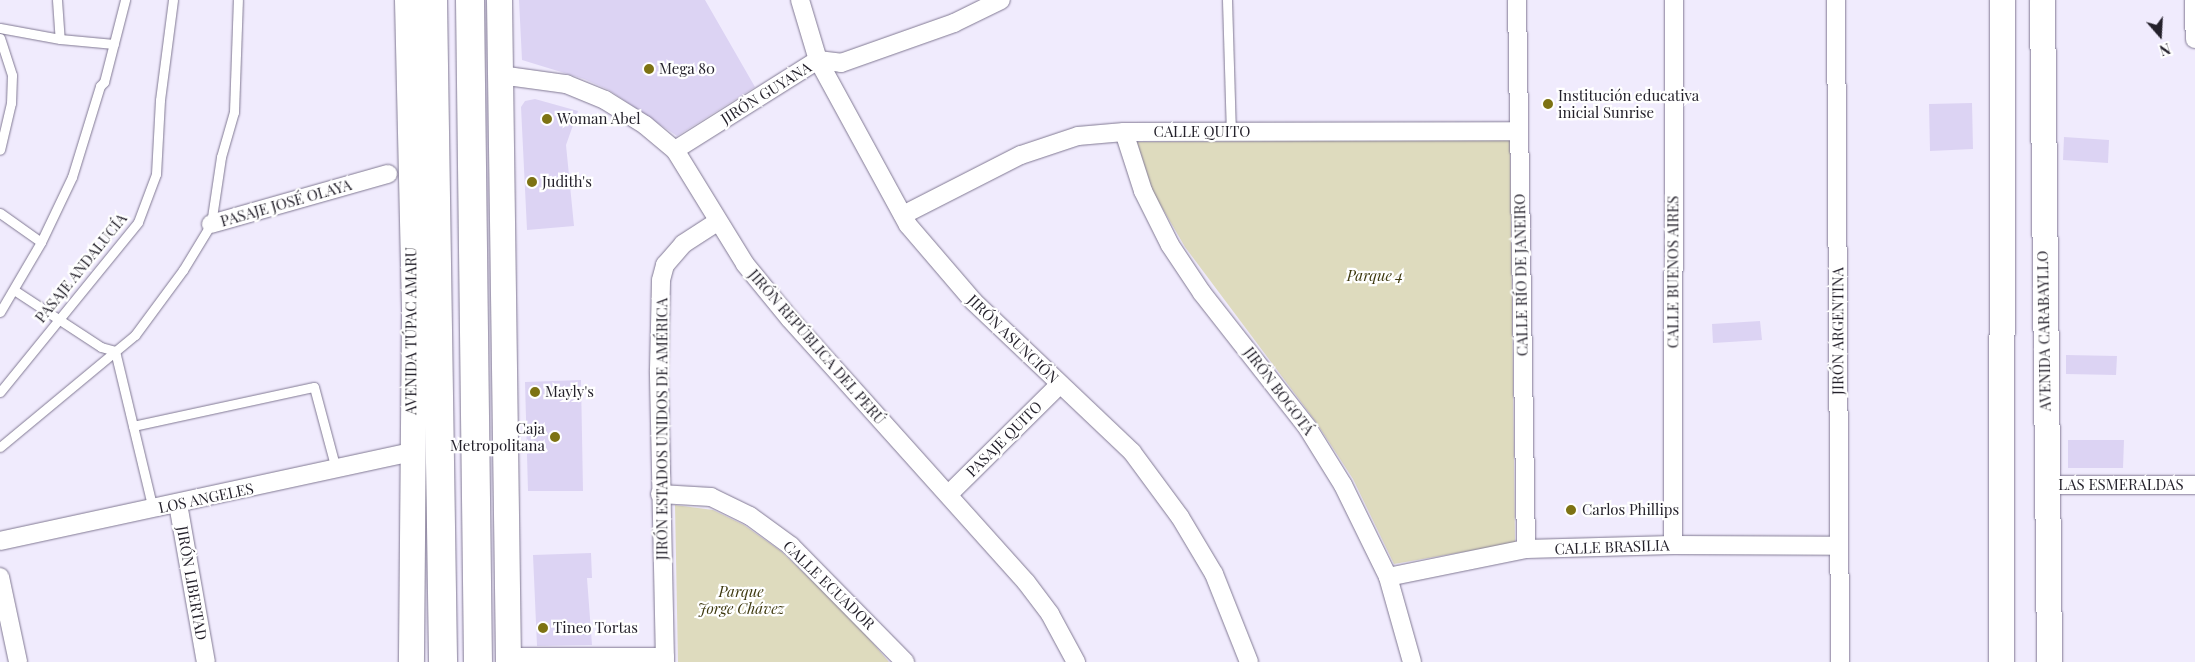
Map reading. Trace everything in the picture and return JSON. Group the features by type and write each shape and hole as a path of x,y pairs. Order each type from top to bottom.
{"highway":[{"name":"AVENIDA TÚPAC AMARU","path":"433,0 443,662"},
{"path":"470,0 478,662"}],"main road":[{"name":"AVENIDA TÚPAC AMARU","path":"407,0 414,311 411,452 411,662"},
{"path":"498,0 508,660"},
{"path":"2001,662 2002,0"},
{"name":"AVENIDA CARABAYLLO","path":"2042,0 2049,662"}],"street":[{"name":"JIRÓN ASUNCIÓN","path":"800,0 818,60 903,215 974,302 1132,452 1180,517 1214,574 1249,662"},
{"name":"JIRÓN GUYANA","path":"675,150 818,60 841,63 954,23 1002,0"},
{"name":"CALLE RÍO DE JANEIRO","path":"1517,0 1526,550"},
{"name":"CALLE BUENOS AIRES","path":"1673,545 1674,0"},
{"name":"JIRÓN ARGENTINA","path":"1836,0 1840,662"},
{"path":"2194,0 2195,40"},
{"name":"JIRÓN REPÚBLICA DEL PERÚ","path":"500,75 566,84 605,100 645,125 675,150 699,186 717,222 745,264 790,319 949,494 1050,614 1076,662"},
{"name":"CALLE QUITO","path":"903,215 1021,155 1078,136 1124,132 1519,131"},
{"name":"JIRÓN BOGOTÁ","path":"1124,132 1142,191 1170,245 1202,293 1307,427 1343,484 1388,577 1412,662"},
{"name":"PASAJE JOSÉ OLAYA","path":"211,224 388,174"},
{"name":"JIRÓN ESTADOS UNIDOS DE AMÉRICA","path":"665,659 660,494 661,280 665,265 683,244 717,222"},
{"name":"PASAJE QUITO","path":"949,494 1060,384"},
{"name":"LOS ANGELES","path":"0,541 178,504 411,452"},
{"name":"LAS ESMERALDAS","path":"2046,485 2195,485"},
{"name":"CALLE ECUADOR","path":"660,494 711,497 750,516 791,546 905,662"},
{"name":"JIRÓN LIBERTAD","path":"178,504 206,662"},
{"name":"CALLE BRASILIA","path":"1388,577 1526,550 1673,545 1838,546"},
{"path":"0,577 18,662"},
{"path":"508,660 665,659"}],"lane":[{"path":"57,0 60,38"},
{"path":"0,312 41,242 72,177 100,86 104,82 125,0"},
{"name":"PASAJE ANDALUCÍA","path":"0,392 56,319 138,222 156,174 160,100 173,0"},
{"path":"211,224 221,158 234,112 238,0"},
{"path":"1227,0 1231,132"},
{"path":"0,28 60,38 114,44"},
{"path":"0,38 12,75 11,103 0,150"},
{"path":"0,212 41,242"},
{"name":"PASAJE JOSÉ OLAYA","path":"0,447 135,335 154,312 211,224"},
{"path":"14,290 101,347 115,351 153,509"},
{"path":"133,426 314,387 336,469"}],"green space":[{"name":"Parque 4","path":"1510,140 1515,543 1394,564 1353,479 1316,422 1185,247 1153,192 1137,142"},
{"name":"Parque Jorge Chávez","path":"675,505 713,510 744,525 782,552 853,620 889,662 678,662"}],"building":[{"name":"Mega 80","path":"519,0 705,0 755,87 677,136 609,90 584,79 522,60"},
{"path":"535,99 578,111 566,145 574,226 527,230 521,107 525,101"},
{"path":"1972,103 1973,149 1930,151 1929,104"},
{"path":"2064,137 2109,140 2108,163 2063,160"},
{"path":"1760,321 1762,340 1713,343 1712,324"},
{"path":"2066,355 2117,356 2116,375 2066,374"},
{"path":"581,380 583,491 528,491 525,382"},
{"path":"2068,440 2124,440 2123,468 2068,468"},
{"path":"591,553 592,578 587,578 592,645 537,646 533,555"}],"place":[{"name":"Mega 80","path":"649,69"},
{"name":"Institución educativa inicial Sunrise","path":"1548,104"},
{"name":"Woman Abel","path":"547,119"},
{"name":"Judith's","path":"532,182"},
{"name":"Mayly's","path":"535,392"},
{"name":"Caja Metropolitana","path":"555,437"},
{"name":"Carlos Phillips","path":"1571,510"},
{"name":"Tineo Tortas","path":"543,628"}]}
